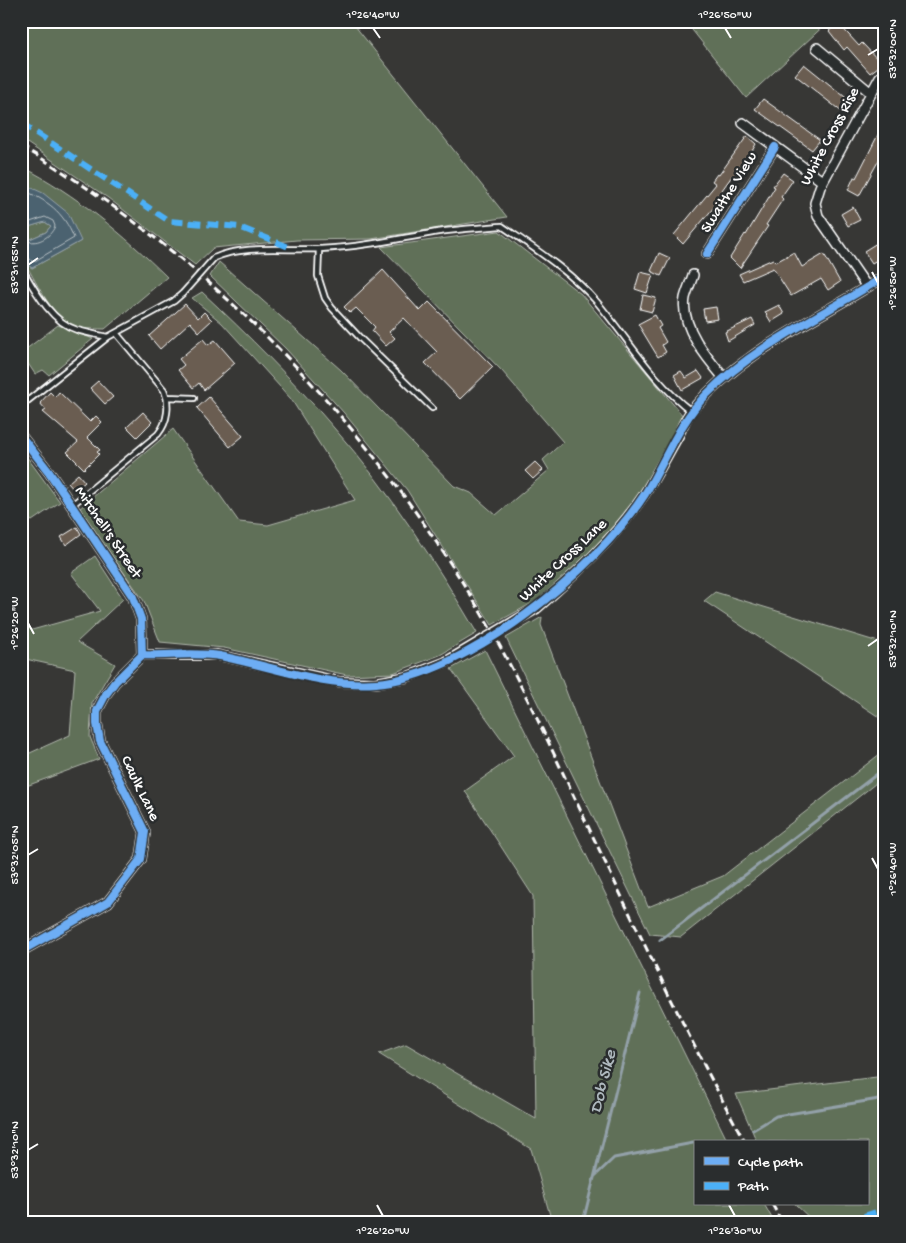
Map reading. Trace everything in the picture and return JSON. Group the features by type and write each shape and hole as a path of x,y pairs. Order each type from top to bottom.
{"street":[{"path":"817,48 871,93"},
{"name":"White Cross Rise","path":"867,287 818,216 815,203 822,181 880,77"},
{"path":"743,123 822,181"},
{"name":"Swaithe View","path":"707,254 775,147"},
{"path":"693,275 685,298 687,320 694,336 724,378"},
{"name":"White Cross Lane","path":"142,656 217,655 340,682 375,683 407,678 446,662 537,608 611,538 644,494 691,411 724,378 778,339 885,276"},
{"name":"Mitchell's Street","path":"21,436 49,472 133,597 141,619 142,656"},
{"name":"Caulk Lane","path":"21,951 108,902 141,859 144,851 145,832 100,741 97,724 99,706 106,694 115,682 142,656"}],"lane":[{"path":"21,406 108,338 174,301 184,293 214,258 224,253 291,248 319,250 440,232 502,226 551,260 596,301 670,395 691,411"},
{"path":"319,250 318,276 325,298 332,308 432,408"},
{"path":"21,267 31,284 59,320 76,330 108,338"},
{"path":"71,506 158,434 166,425 167,397 164,390 117,334"},
{"path":"167,397 194,398"}],"green space":[{"path":"21,21 351,21 507,217 371,239 297,240 213,248 195,265 108,198 21,139"},
{"path":"685,21 829,21 746,98"},
{"path":"21,166 80,202 134,246 167,277 105,329 81,328 71,325 63,319 41,292 25,263 32,268 81,241 21,183"},
{"path":"45,222 51,226 46,232 30,239 26,235 24,228"},
{"path":"499,231 581,294 683,416 642,492 607,537 536,601 492,625 407,490 344,413 286,349 210,276 219,262 341,370 454,486 471,493 496,515 549,470 543,460 563,442 502,371 381,247"},
{"path":"202,292 286,375 374,476 445,580 477,633 440,655 393,673 347,675 224,648 160,642 144,601 79,509 173,429 239,522 268,525 355,500 291,399 222,323 192,298"},
{"path":"58,325 93,339 49,375 43,370 35,374 21,353"},
{"path":"21,449 60,502 32,521 21,515"},
{"path":"95,556 123,599 77,642 115,664 92,703 90,737 99,759 21,788 21,757 70,735 75,670 21,658 21,624 32,630 100,611 71,573"},
{"path":"715,592 885,644 885,721 704,601"},
{"path":"542,617 541,625 648,907 723,876 885,750 885,776 681,937 650,934 506,638"},
{"path":"485,650 727,1140 694,1140 694,1206 765,1206 774,1222 552,1222 531,1149 379,1054 406,1044 536,1119 533,896 465,791 514,756 451,669"},
{"path":"885,1076 885,1222 814,1222 797,1206 868,1206 868,1140 756,1140 736,1094"}],"water":[{"path":"21,183 43,193 68,213 81,241 32,268 25,263 21,253","holes":["45,222 51,226 46,232 30,239 26,235 25,228"]}],"building":[{"path":"838,23 859,46 862,43 882,64 870,73 847,47 844,50 829,31"},
{"path":"804,64 850,101 842,112 795,75"},
{"path":"763,99 820,140 812,150 755,109"},
{"path":"885,121 885,149 859,196 848,190"},
{"path":"747,136 756,144 752,151 738,169 739,171 734,178 732,176 717,197 720,200 683,244 674,235 716,184 712,181 717,174 719,175"},
{"path":"783,173 793,180 781,197 783,199 766,225 768,226 740,268 730,258 775,187 773,186"},
{"path":"853,207 860,220 848,226 841,214"},
{"path":"885,238 885,255 872,263 864,251"},
{"path":"794,252 802,267 824,254 840,282 828,290 821,279 791,296 773,268 743,281 739,274 773,259 776,262"},
{"path":"659,253 670,258 661,276 651,271"},
{"path":"383,270 420,311 429,302 493,367 460,399 425,363 437,352 404,318 389,332 395,338 386,346 372,331 375,327 356,308 350,313 344,307"},
{"path":"640,272 653,275 647,293 635,289"},
{"path":"643,295 656,298 652,312 640,309"},
{"path":"185,304 198,318 204,312 212,320 199,332 190,322 160,349 149,336"},
{"path":"779,305 784,314 771,322 765,312"},
{"path":"716,307 718,319 705,321 703,309"},
{"path":"655,315 661,326 658,328 666,342 662,345 666,352 658,357 638,324"},
{"path":"752,319 755,325 728,341 725,332"},
{"path":"203,339 208,345 215,340 235,363 204,390 199,383 193,388 178,370 184,365 179,359"},
{"path":"681,371 686,378 698,371 703,378 682,390 674,375"},
{"path":"98,381 113,397 105,404 90,388"},
{"path":"50,392 55,397 59,392 90,422 96,416 102,422 87,437 100,450 97,452 99,454 84,469 67,452 78,442 43,412 46,410 40,403"},
{"path":"209,397 243,436 230,447 197,408"},
{"path":"143,412 152,422 137,437 127,427"},
{"path":"535,462 543,470 533,479 525,471"},
{"path":"78,474 85,482 75,491 68,483"},
{"path":"77,527 81,534 66,545 61,537"}],"waterway":[{"path":"660,940 885,768"},
{"name":"Dob Sike","path":"583,1222 640,993"},
{"name":"Dob Sike","path":"753,1130 776,1116 885,1098"},
{"name":"Dob Sike","path":"595,1176 614,1158 693,1143"}],"railway":[{"path":"21,146 92,192 160,242 224,296 284,354 341,417 394,482 442,551 487,623 513,671 643,942 744,1140"},
{"path":"773,1206 782,1222"}],"marked path":[{"path":"21,123 169,221 239,227 291,248"},
{"path":"847,1222 885,1209"}],"cycle path":[{"path":"707,254 775,147"},
{"path":"142,655 201,654 220,656 317,679 356,683 376,683 412,676 450,661 489,640 527,614 563,585 595,554 623,524 645,494 688,417 707,394 727,376 770,344 885,276"},
{"path":"21,436 49,472 133,597 141,619 142,655"},
{"path":"21,951 108,902 141,859 145,832 100,741 97,711 115,682 142,655"}]}
